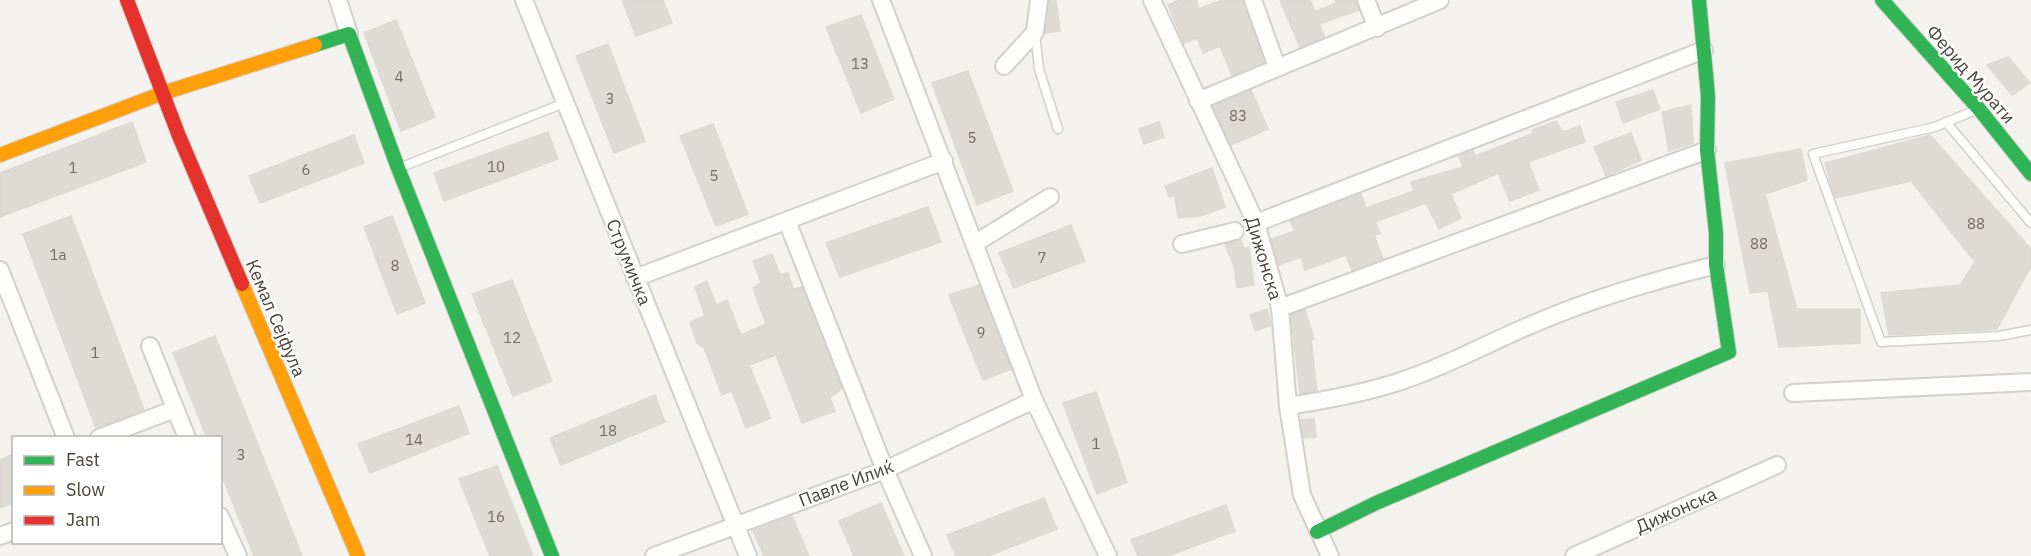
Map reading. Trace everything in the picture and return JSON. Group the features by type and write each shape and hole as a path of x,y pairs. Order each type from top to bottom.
{"street":[{"path":"338,0 398,168 552,556"},
{"name":"Струмичка","path":"524,0 748,556"},
{"path":"881,0 1034,400 1108,556"},
{"path":"1004,66 1035,32 1039,0"},
{"name":"Дижонска","path":"1152,0 1256,223 1280,308 1288,406 1302,495 1317,532 1330,556"},
{"path":"1253,0 1277,67"},
{"path":"1366,0 1377,28"},
{"path":"1198,101 1440,0"},
{"path":"1317,532 1376,503 1729,352 1716,265 1716,233 1707,150 1708,96 1699,0"},
{"name":"Ферид Мурати","path":"1882,0 1979,109 2031,174"},
{"name":"Кемал Сејфула","path":"129,4 163,93 358,556"},
{"path":"0,154 163,93 349,34"},
{"path":"1256,223 1704,50"},
{"path":"1280,308 1707,150"},
{"path":"635,278 944,161"},
{"path":"974,244 1050,197"},
{"path":"787,221 885,470 923,556"},
{"path":"1182,244 1235,231"},
{"path":"1288,406 1328,400 1404,380 1539,321 1597,299 1652,280 1716,265"},
{"path":"0,270 65,436"},
{"path":"150,346 186,436"},
{"path":"1793,393 2031,381"},
{"name":"Павле Илиќ","path":"654,556 885,470 1034,400"},
{"path":"104,436 175,409"},
{"name":"Дижонска","path":"1574,556 1777,465"},
{"path":"222,520 238,556"}],"lane":[{"path":"1035,32 1039,69 1058,129"},
{"path":"398,168 567,102"},
{"path":"1979,109 1946,122 1813,154 1881,342 1999,336 2031,330"},
{"path":"1946,122 2031,223"}],"building":[{"path":"622,0 663,0 672,23 636,36"},
{"path":"1049,0 1056,0 1060,31 1045,33"},
{"path":"1180,0 1196,0 1199,9 1222,0 1243,0 1264,62 1232,75 1220,46 1203,53 1197,38 1184,43 1168,5"},
{"path":"1280,0 1310,0 1315,12 1336,3 1335,0 1356,0 1359,10 1319,24 1325,37 1300,47"},
{"path":"861,15 894,99 861,113 826,27"},
{"path":"396,20 435,117 401,131 364,33"},
{"path":"608,44 645,141 614,153 576,56"},
{"path":"2008,57 2030,83 2012,95 1987,65"},
{"path":"968,71 1013,191 977,205 932,83"},
{"path":"1251,90 1268,129 1231,145 1213,106"},
{"path":"1653,90 1660,109 1623,123 1616,102"},
{"path":"1691,105 1693,143 1669,151 1662,112"},
{"path":"1556,121 1563,132 1580,126 1585,142 1528,162 1539,190 1510,201 1498,173 1451,194 1461,218 1439,229 1426,203 1375,222 1380,233 1374,235 1383,259 1352,270 1346,255 1305,270 1301,257 1279,265 1271,239 1295,231 1290,221 1361,194 1366,208 1414,191 1411,182 1463,167 1459,156 1473,151 1475,156 1534,133 1532,130"},
{"path":"132,122 146,162 0,217 0,173"},
{"path":"1159,122 1164,137 1144,144 1139,129"},
{"path":"713,124 748,214 716,226 680,136"},
{"path":"548,132 558,159 444,201 434,173"},
{"path":"1631,133 1641,160 1606,176 1594,147"},
{"path":"354,135 364,163 260,203 249,176"},
{"path":"1930,135 2031,249 2031,266 1997,329 1889,335 1881,293 1960,285 1975,262 1911,181 1836,198 1832,189 1825,163"},
{"path":"1801,149 1807,180 1765,194 1797,309 1860,309 1860,343 1779,347 1768,291 1750,293 1725,163"},
{"path":"1212,168 1225,207 1200,216 1178,218 1175,195 1169,197 1165,186"},
{"path":"928,207 941,242 840,277 826,243"},
{"path":"71,216 144,410 96,428 23,234"},
{"path":"392,216 425,303 397,314 364,227"},
{"path":"1071,225 1085,261 1014,288 999,253"},
{"path":"1241,240 1244,249 1249,247 1254,285 1237,288 1234,266 1225,244"},
{"path":"772,254 780,275 788,273 793,289 802,287 842,388 830,398 835,411 802,423 776,355 749,365 771,418 746,428 732,391 722,395 704,348 697,343 690,322 705,316 695,287 707,281 716,305 727,300 741,335 766,324 753,288 761,282 753,261"},
{"path":"512,280 552,381 513,396 472,294"},
{"path":"979,285 1011,369 983,380 949,295"},
{"path":"1267,309 1271,325 1255,331 1250,315"},
{"path":"1305,310 1314,339 1311,340 1317,391 1300,394 1291,315"},
{"path":"215,336 302,556 254,556 222,476 222,436 206,436 173,353"},
{"path":"1096,392 1127,482 1097,494 1063,403"},
{"path":"655,395 665,422 561,465 550,438"},
{"path":"459,406 469,433 370,473 358,444"},
{"path":"1314,419 1316,437 1304,438 1301,420"},
{"path":"12,455 12,503 0,508 0,460"},
{"path":"497,466 533,556 490,556 459,479"},
{"path":"1044,498 1057,529 988,556 956,556 947,535"},
{"path":"881,503 904,556 854,556 839,521"},
{"path":"1226,505 1235,531 1168,556 1138,556 1131,540"},
{"path":"792,516 809,556 764,556 753,531"}],"traffic: fast":[{"path":"1317,532 1376,503 1729,352 1716,265 1716,233 1707,150 1708,96 1699,0"},
{"path":"1882,0 1979,109 2031,174"},
{"path":"315,45 349,34 398,168 552,556"}],"traffic: slow":[{"path":"0,155 163,93 315,45"},
{"path":"242,284 358,556"}],"traffic: jam":[{"path":"127,0 179,136 242,284"}]}
